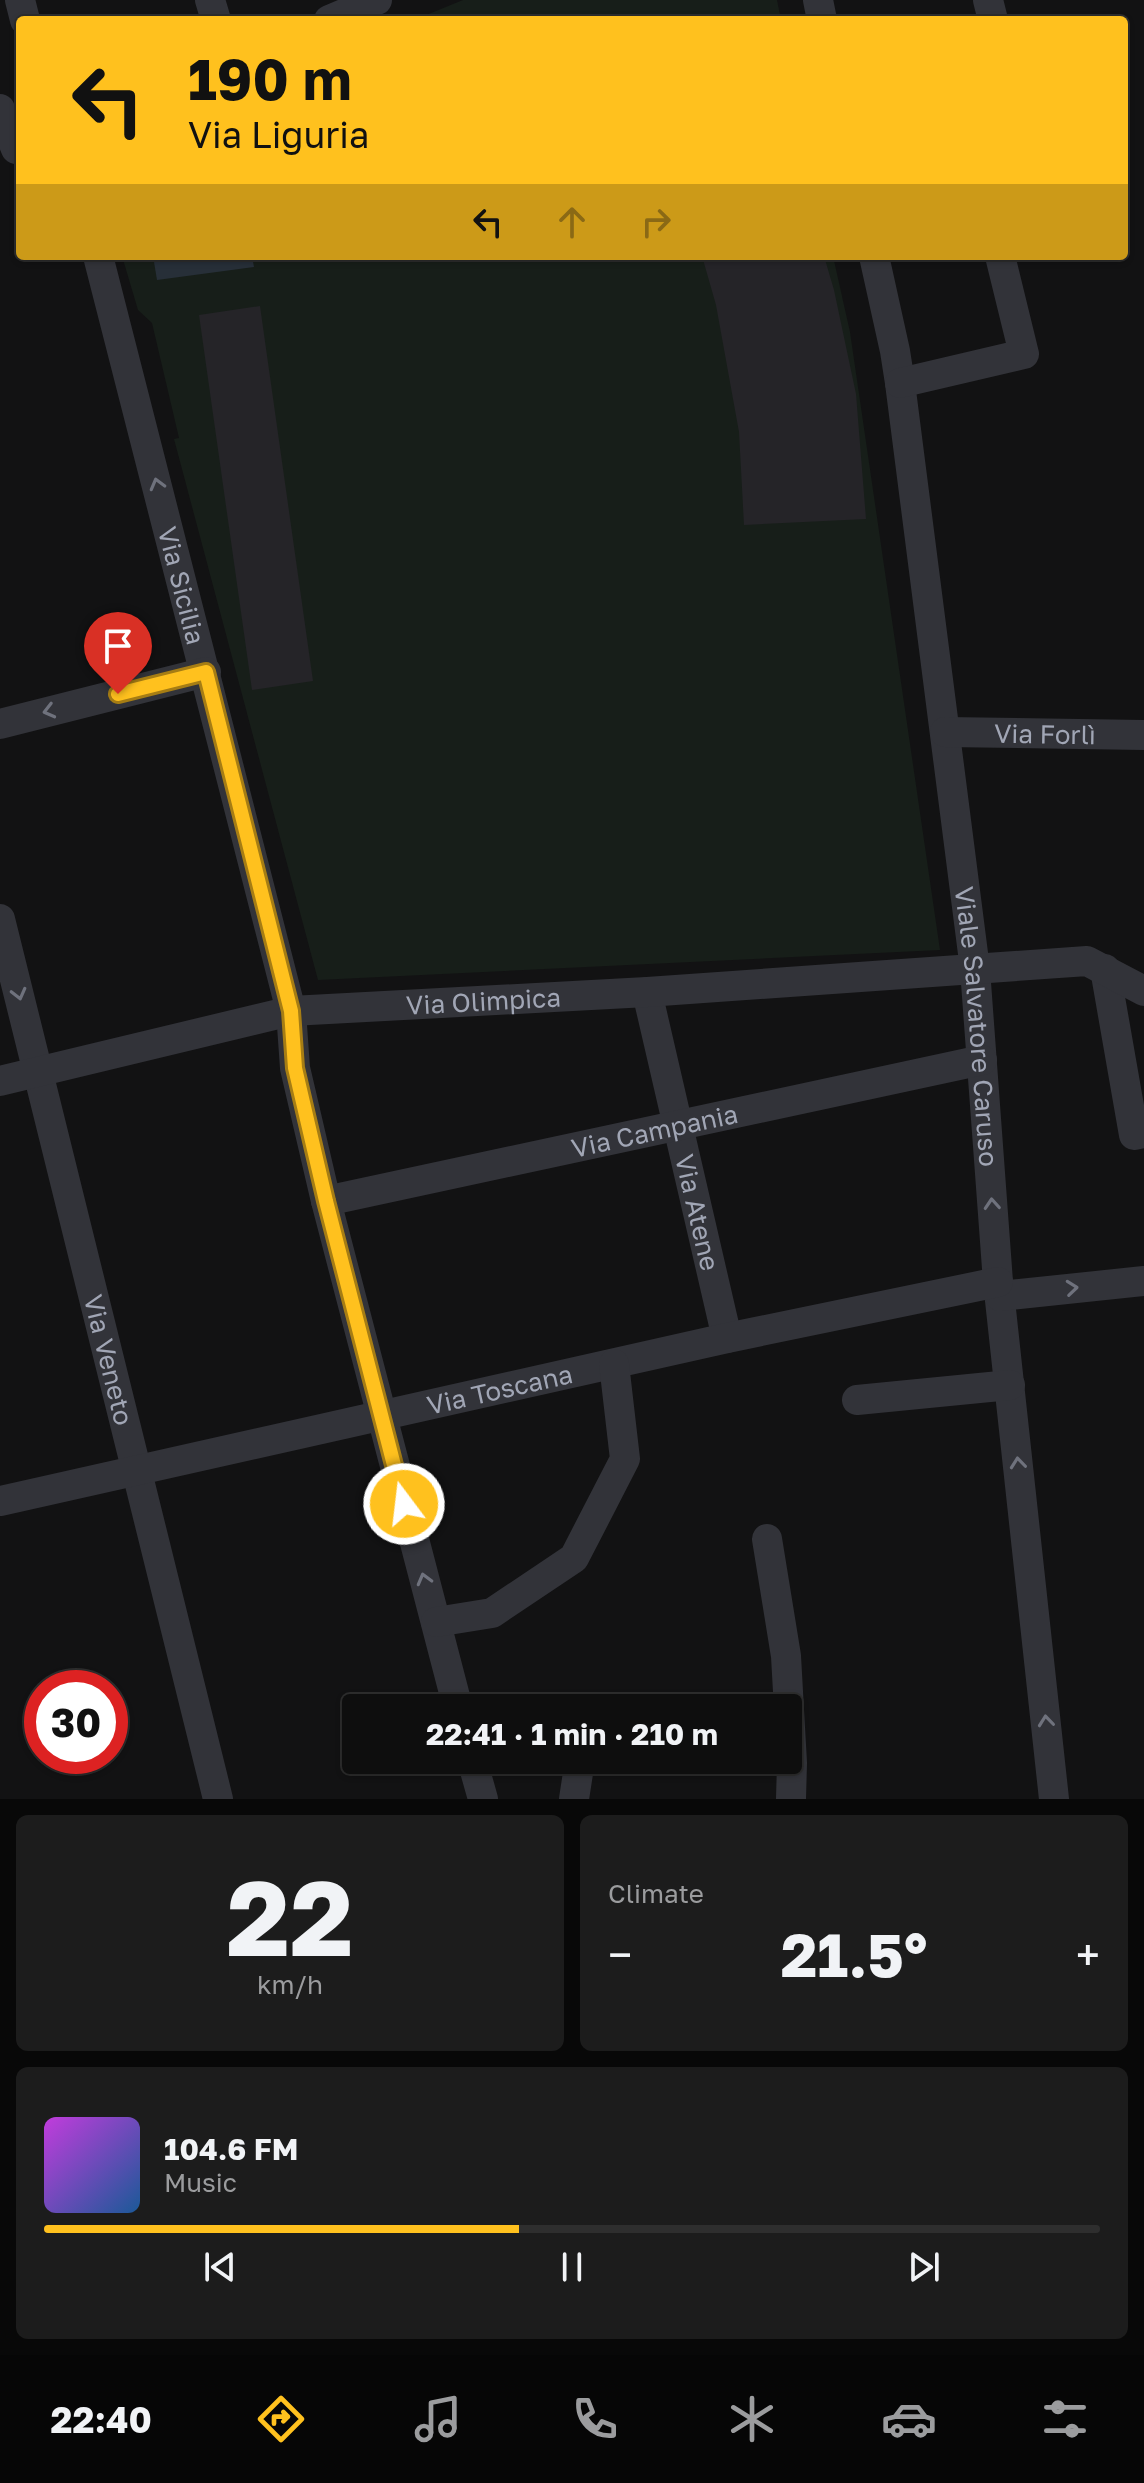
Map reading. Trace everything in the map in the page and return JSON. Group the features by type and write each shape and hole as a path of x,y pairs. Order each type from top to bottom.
{"street":[{"path":"339,16 377,0"},
{"path":"0,109 12,150"},
{"name":"Via Sicilia","path":"99,260 291,1011 295,1068 326,1201 454,1694"},
{"name":"Viale Salvatore Caruso","path":"875,260 900,383 975,969 999,1289 1054,1799"},
{"path":"900,383 1024,354 1001,260"},
{"path":"0,724 206,672"},
{"name":"Via Forlì","path":"945,732 1144,735"},
{"name":"Via Veneto","path":"0,919 218,1799"},
{"name":"Via Olimpica","path":"0,1081 291,1011 647,992 1087,961 1144,991"},
{"path":"1105,969 1134,1135 1144,1133"},
{"name":"Via Atene","path":"647,992 727,1338"},
{"name":"Via Campania","path":"326,1201 982,1060"},
{"name":"Via Toscana","path":"0,1501 727,1338 999,1289 1144,1281"},
{"path":"436,1622 492,1613 574,1558 625,1459 614,1364"},
{"path":"857,1400 1010,1385"},
{"path":"767,1539 786,1656 791,1799"},
{"path":"476,1774 483,1799"},
{"path":"574,1799 578,1774"}],"shaded area":[{"path":"463,0 777,0 780,16 424,16"},
{"path":"123,260 834,260 850,332 940,950 318,980 174,439 179,438 152,323 138,310"},
{"path":"154,260 253,260 254,267 157,280"}],"building":[{"path":"703,260 825,260 856,394 866,519 744,525 739,432 716,305"},
{"path":"260,306 313,681 252,690 199,315"}],"route":[{"path":"118,694 206,672 291,1011 295,1068 326,1201 404,1504"}]}
